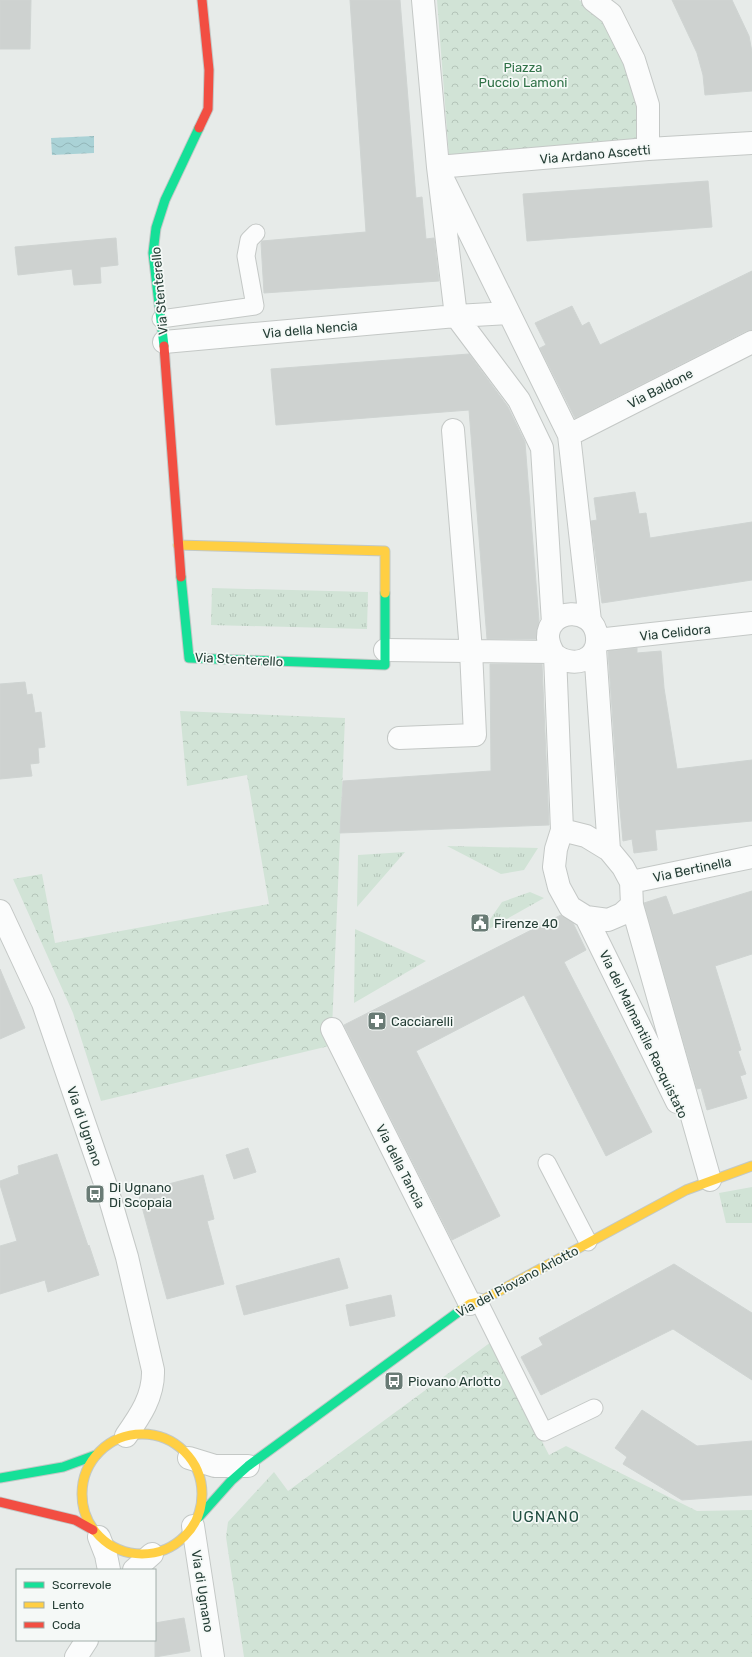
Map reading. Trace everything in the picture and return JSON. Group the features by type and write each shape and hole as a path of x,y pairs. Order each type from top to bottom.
{"street":[{"name":"Via Stenterello","path":"178,545 385,551 385,665 189,658 178,545 164,342 153,253 156,228 165,200 208,109 209,70 202,0"},
{"path":"423,0 438,167 456,316 519,400 542,448 553,624 548,636 549,644 554,654 562,830 556,849 554,867 559,887 570,907 586,917 608,920 622,914 632,905"},
{"path":"593,0 611,14 634,60 648,105 648,149"},
{"name":"Via Ardano Ascetti","path":"438,167 648,149 752,143"},
{"path":"438,167 569,435 594,637 610,850"},
{"path":"456,316 509,313"},
{"name":"Via della Nencia","path":"164,342 456,316"},
{"name":"Via Baldone","path":"569,435 752,342"},
{"path":"400,738 475,735 453,430"},
{"path":"385,650 554,654 562,660 576,663 591,655 594,637 583,616 574,614 566,615 553,624"},
{"name":"Via Celidora","path":"594,637 752,623"},
{"name":"Via del Malmantile Racquistato","path":"562,830 586,836 610,850 623,867 631,882 632,905 710,1180"},
{"name":"Via Bertinella","path":"631,882 752,857"},
{"name":"Via di Ugnano","path":"0,911 43,1003 107,1189 127,1257 153,1370 153,1378 146,1404 126,1436"},
{"name":"Via del Malmantile Racquistato","path":"586,917 702,1152"},
{"name":"Via della Tancia","path":"332,1029 474,1303"},
{"name":"Via del Piovano Arlotto","path":"196,1522 226,1485 248,1466 474,1303 686,1190 710,1180 750,1168"},
{"name":"Via di Ugnano","path":"149,1435 161,1437 181,1449 195,1466 202,1486 201,1508 196,1522 186,1536 165,1550 152,1554 143,1555 124,1552 115,1548 96,1533 87,1518 83,1505 82,1492 84,1478 89,1466 96,1455 110,1444 126,1436 149,1435"},
{"path":"0,1478 63,1467 96,1455"},
{"path":"189,1458 215,1466 248,1466"},
{"path":"0,1502 75,1520 96,1533 106,1555 109,1569"},
{"name":"Via di Ugnano","path":"196,1522 213,1657"},
{"path":"135,1569 152,1554"},
{"path":"76,1657 86,1641"}],"lane":[{"path":"161,319 255,306 246,256 249,240 256,233"},
{"path":"547,1163 588,1242"},
{"path":"474,1303 544,1432 594,1408"}],"green space":[{"name":"Piazza Puccio Lamoni","path":"437,0 579,0 598,14 621,46 632,78 641,139 449,156"},
{"path":"212,588 368,592 367,629 211,625"},
{"path":"180,711 345,718 332,1029 329,1046 101,1101 73,1013 13,879 42,874 55,943 269,904 247,775 187,786"},
{"path":"447,846 538,848 524,870 501,874"},
{"path":"405,852 357,907 358,855"},
{"path":"530,892 544,898 480,934 502,902"},
{"path":"355,929 426,961 354,1003"},
{"path":"752,1187 752,1223 726,1223 719,1193"},
{"path":"491,1342 549,1455 566,1446 697,1511 752,1510 752,1657 244,1657 226,1537 228,1522 274,1472 288,1491"}],"water":[{"path":"94,136 94,153 52,155 51,138"}],"building":[{"path":"0,0 31,0 30,49 0,49"},
{"path":"350,0 400,0 416,198 422,197 426,239 434,238 439,281 264,293 262,241 366,232"},
{"path":"672,0 732,0 749,36 752,52 752,91 705,95 703,75 697,53"},
{"path":"708,181 712,227 527,241 523,194"},
{"path":"116,238 118,265 100,267 101,283 74,285 72,269 18,275 15,247"},
{"path":"752,271 752,330 746,331 575,418 540,348 546,345 535,323 572,306 582,326 589,322 600,345"},
{"path":"469,354 508,407 525,442 539,621 536,639 487,639 469,410 276,425 271,369"},
{"path":"635,492 639,514 646,513 650,538 752,522 752,580 602,603 591,521 597,520 594,498"},
{"path":"637,648 637,653 661,651 664,688 677,769 752,760 752,821 655,830 657,850 634,853 632,839 623,841 608,651"},
{"path":"490,664 542,664 549,825 340,833 343,781 491,771"},
{"path":"25,682 27,695 32,694 35,713 41,712 45,747 38,748 39,763 30,764 32,776 0,779 0,684"},
{"path":"752,891 752,954 715,966 741,1050 738,1051 746,1074 740,1076 747,1098 707,1110 701,1088 697,1089 644,903 666,896 673,915"},
{"path":"561,915 573,923 586,950 564,962 652,1132 606,1156 524,995 416,1051 500,1216 452,1240 344,1025"},
{"path":"0,969 25,1028 0,1039"},
{"path":"248,1148 256,1172 234,1179 226,1155"},
{"path":"57,1154 99,1275 48,1292 45,1280 0,1294 0,1246 17,1241 0,1181 19,1174 18,1166"},
{"path":"203,1175 214,1219 207,1221 224,1284 167,1299 138,1192"},
{"path":"339,1258 348,1288 244,1315 236,1286"},
{"path":"674,1264 752,1313 752,1380 673,1329 541,1395 521,1357 543,1345 539,1338"},
{"path":"391,1295 395,1316 350,1326 346,1305"},
{"path":"642,1410 697,1446 752,1441 752,1495 682,1500 623,1464 627,1457 615,1448"},
{"path":"184,1618 190,1651 155,1657 156,1623"}],"traffic: fast":[{"path":"164,346 153,253 156,228 165,200 199,128"},
{"path":"181,577 189,658 385,665 385,593"},
{"path":"198,1518 231,1481 248,1466 461,1310"},
{"path":"0,1478 63,1467 96,1455"}],"traffic: slow":[{"path":"178,545 385,551 385,593"},
{"path":"461,1310 470,1304 479,1302 686,1190 752,1166"},
{"path":"142,1434 154,1435 165,1439 175,1444 184,1452 192,1461 197,1471 201,1482 202,1494 201,1506 197,1517 192,1527 184,1536 175,1544 165,1549 154,1553 142,1554 130,1553 119,1549 109,1544 100,1536 92,1527 87,1517 83,1506 82,1494 83,1482 87,1471 92,1461 100,1452 109,1444 119,1439 130,1435 142,1434"}],"traffic: jam":[{"path":"199,128 208,109 209,70 202,0"},
{"path":"164,346 181,577"},
{"path":"0,1502 75,1520 93,1530"}],"place":[{"name":"Firenze 40","path":"480,923"},
{"name":"Cacciarelli","path":"377,1021"},
{"name":"Di Ugnano Di Scopaia","path":"95,1194"},
{"name":"Piovano Arlotto","path":"394,1381"}],"district":[{"name":"UGNANO","path":"546,1517"}]}
